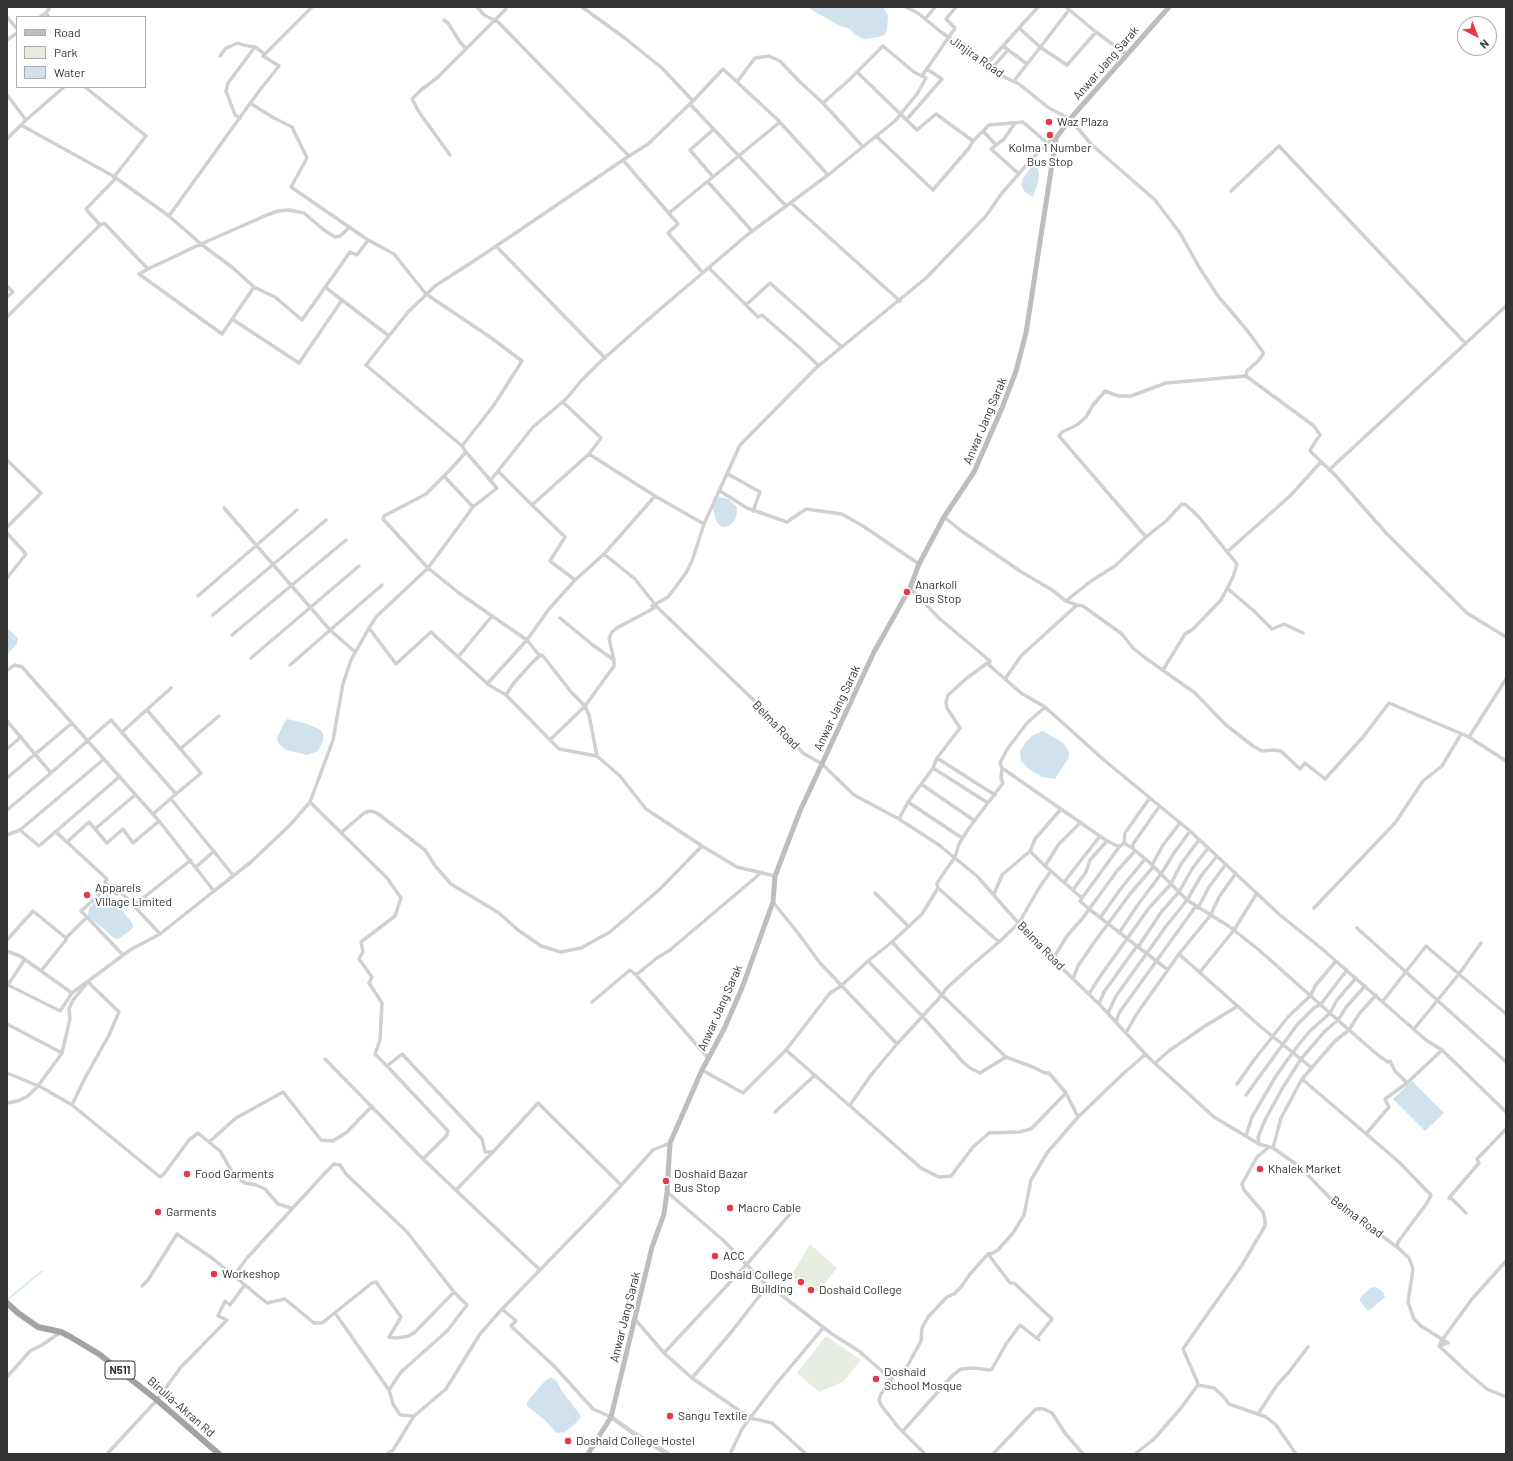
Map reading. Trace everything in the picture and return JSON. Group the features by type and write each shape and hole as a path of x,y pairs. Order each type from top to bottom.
{"highway":[{"name":"Birulia-Akran Rd","path":"8,1304 27,1321 38,1327 61,1332 78,1340 99,1354 157,1400 219,1454"}],"main road":[{"name":"Anwar Jang Sarak","path":"588,1454 611,1417 652,1247 664,1214 670,1143 702,1070 724,1029 742,988 773,902 775,876 800,811 874,652 910,588 919,564 944,517 974,472 1002,408 1016,371 1026,334 1056,138 1070,119 1126,54 1169,7"}],"street":[{"path":"42,16 46,13 50,7"},
{"path":"169,216 250,103 279,66 262,56 312,7"},
{"path":"477,7 484,15 496,21 629,156"},
{"path":"582,7 626,39 662,68 714,129 786,206"},
{"name":"Jinjira Road","path":"906,7 918,13 1000,75 1023,87 1049,108 1070,119"},
{"path":"925,19 935,7"},
{"path":"922,76 948,36 955,28 946,19 956,7"},
{"path":"986,65 1038,7"},
{"path":"1014,82 1068,8 1096,32 1126,54"},
{"path":"450,155 418,112 412,99 438,77 496,21 506,9"},
{"path":"46,13 49,16"},
{"path":"7,17 16,28"},
{"path":"444,20 448,23 466,49"},
{"path":"1019,28 1040,47 1067,66 1096,32"},
{"path":"7,40 16,34"},
{"path":"220,56 226,48 238,43 255,47 265,54"},
{"path":"490,480 533,426 563,402 581,381 605,358 752,231 828,175 895,121 917,94 926,78 914,72 883,46 823,103"},
{"path":"1003,46 1027,64"},
{"path":"240,118 236,115 226,91 232,78 255,47"},
{"path":"992,68 1008,50"},
{"path":"737,82 755,58 769,56 780,61 823,103 863,147"},
{"path":"25,959 8,985 60,1011 72,993 124,955 160,934 251,862 310,802 333,740 344,684 351,660 369,628 376,617 428,568 473,507 497,488 462,446 366,365 408,312 426,294 435,286 648,144 692,103 722,69 780,122 828,175"},
{"path":"907,119 942,79 927,69"},
{"path":"857,72 917,130 936,114 973,140"},
{"path":"7,139 26,120 63,88"},
{"path":"86,88 146,136 115,177 86,209 100,225"},
{"path":"7,95 26,120"},
{"path":"250,103 292,127 296,133 308,158 291,187 368,240 394,254 426,294 490,337 522,361 494,405 462,446"},
{"path":"1070,119 1091,144 1155,200 1180,233 1199,267 1218,296 1261,348 1263,354 1247,371 1246,376"},
{"path":"669,213 780,122"},
{"path":"876,136 933,190 969,148 973,140 989,125 1023,122 1047,143"},
{"path":"1015,123 1004,139 991,149 1019,174"},
{"path":"21,125 115,177 169,216 254,287 275,297 302,320 350,252 357,255 368,240"},
{"path":"713,177 690,150 714,129"},
{"path":"983,131 996,145"},
{"path":"657,607 652,606 668,597 686,573 692,561 704,524 740,446 819,366 900,301 926,278 986,217 1002,193 1047,143 1056,138"},
{"path":"1231,191 1279,146 1466,344"},
{"path":"624,160 678,224 668,233 703,273"},
{"path":"708,182 752,231"},
{"path":"790,203 900,301"},
{"path":"254,287 222,334 139,274 201,244 278,211 289,210 304,213 335,238 340,236 350,227"},
{"path":"7,317 100,225 104,223 148,269"},
{"path":"496,246 605,358"},
{"path":"709,268 758,317 762,315 819,366"},
{"path":"746,305 770,283 842,347"},
{"path":"7,286 13,292 7,297"},
{"path":"325,288 388,336"},
{"path":"232,320 299,364 342,300"},
{"path":"1329,470 1506,306"},
{"path":"1146,537 1059,436 1062,432 1076,425 1086,417 1093,405 1105,391 1118,396 1131,396 1166,383 1246,376 1314,426 1320,435 1310,450 1386,534 1467,613 1506,636"},
{"path":"532,505 589,454 601,438 563,402"},
{"path":"466,452 426,494 384,516 383,519 428,568 459,593 527,640 538,654 543,656 572,693 585,706 589,715 597,756"},
{"path":"589,454 655,496 704,524"},
{"path":"7,460 41,493 7,527"},
{"path":"1227,552 1290,496 1322,462"},
{"path":"498,471 565,537 550,561 575,580"},
{"path":"728,474 760,492 753,511"},
{"path":"444,476 473,507"},
{"path":"720,491 753,511 786,522 806,509 842,514 863,526 919,564"},
{"path":"487,684 527,640 549,609 575,580 604,554 655,496"},
{"path":"1066,601 1091,581 1115,566 1146,537 1166,521 1182,504 1186,505 1198,516 1237,564 1233,577 1221,600 1194,629 1185,634 1163,670"},
{"path":"224,508 330,630 355,652"},
{"path":"198,596 297,510"},
{"path":"944,517 970,537 1066,601 1083,606 1122,634 1133,648 1195,693 1226,725 1253,746 1262,751 1281,751 1300,769 1305,763 1326,779 1363,737 1389,703 1469,737 1506,761"},
{"path":"213,615 326,520"},
{"path":"7,533 26,554 7,578"},
{"path":"232,635 290,585 346,540"},
{"name":"Belma Road","path":"604,554 634,579 657,607 767,713 803,753 822,764 854,795 899,819 955,858 977,876 1035,942 1108,1013 1155,1063 1214,1117 1259,1144 1273,1148 1300,1168 1334,1202 1397,1247 1409,1258 1413,1269 1408,1302 1414,1319 1421,1326 1448,1343"},
{"path":"251,658 359,566"},
{"path":"290,665 382,585"},
{"path":"910,588 940,619 990,661 989,665 1021,694 1045,707 1149,799 1190,831 1280,915 1347,970 1426,1040 1442,1050 1506,1112"},
{"path":"1227,588 1272,628 1284,624 1303,633"},
{"path":"1005,679 1021,656 1077,605"},
{"path":"550,740 585,706 613,669 614,660 608,638 612,632 657,607"},
{"path":"458,658 492,616"},
{"path":"560,618 594,646 614,660"},
{"path":"369,628 396,664 431,632 487,684 506,695 558,749 597,756 620,776 646,809 737,867 775,876"},
{"path":"506,695 513,684 529,666 539,656 543,656"},
{"path":"899,819 908,802 933,768 937,758 960,728 947,708 946,702 948,695 967,678 990,661"},
{"path":"7,670 15,665 22,668 153,814 191,860 214,891"},
{"path":"1469,737 1506,679"},
{"path":"122,732 171,688"},
{"path":"999,942 938,888 937,882 955,858 958,844 962,838 1003,783 1001,778 1002,768 1000,763 1008,748 1027,723 1045,707"},
{"path":"147,710 201,774 153,814"},
{"path":"180,749 219,716"},
{"path":"7,810 89,741 111,720 176,794"},
{"path":"7,721 51,773"},
{"path":"7,778 72,723"},
{"path":"1314,908 1395,823 1423,781 1442,766 1461,734"},
{"path":"7,749 21,737"},
{"path":"937,758 995,795"},
{"path":"8,833 20,830 104,759"},
{"path":"933,768 988,803"},
{"path":"1002,768 1107,841 1120,846"},
{"path":"20,830 39,846 119,777"},
{"path":"921,784 975,821"},
{"path":"95,829 135,795"},
{"path":"171,799 234,875"},
{"path":"1149,799 1126,833 1124,843 1120,846 1080,901 1168,970"},
{"path":"310,802 387,878 401,898 395,916 361,942 363,952 359,959 372,977 369,983 382,1003 380,1040 376,1054 448,1131 446,1136 423,1159"},
{"path":"908,802 962,838"},
{"path":"1053,959 1067,936 1134,851 1133,844 1159,807"},
{"path":"994,894 1002,875 1030,851 1036,839 1061,809"},
{"path":"342,832 364,812 370,811 377,813 425,850 436,867 451,884 499,913 518,930 541,946 562,952 581,948 610,932 660,889 702,846"},
{"path":"67,842 89,822 107,843 123,829 134,842 159,821"},
{"path":"1045,866 1059,844 1081,822"},
{"path":"1073,979 1078,966 1130,894 1153,866 1163,844 1180,823"},
{"path":"1119,933 1190,831"},
{"path":"56,832 106,880 105,882 116,894 120,891 160,934"},
{"path":"1064,882 1100,836"},
{"path":"1089,994 1150,908 1171,884 1181,864 1199,840"},
{"path":"1073,890 1086,872 1090,860 1107,841"},
{"path":"1124,843 1153,866 1187,900 1234,930 1260,950 1379,1056 1388,1062 1390,1061 1395,1071 1407,1083"},
{"path":"1099,1004 1104,992 1138,947 1162,911 1179,892 1192,869 1208,848"},
{"path":"196,867 214,851"},
{"path":"1030,851 1082,898"},
{"path":"1108,1013 1116,996 1187,900 1201,876 1217,856"},
{"path":"1100,918 1122,887 1145,859"},
{"path":"133,906 191,860"},
{"path":"1116,1022 1119,1012 1197,907 1226,864"},
{"path":"850,1105 897,1044 942,996 946,989 1019,923 1039,888 1051,871"},
{"path":"636,975 657,958 670,950 762,872"},
{"path":"1126,1033 1136,1015 1179,954 1210,916 1219,897 1236,873"},
{"path":"109,886 81,911 124,955"},
{"path":"702,1070 743,1093 786,1050 830,993 841,986 922,914 938,888"},
{"path":"874,892 908,926"},
{"path":"1200,972 1234,930 1257,893"},
{"path":"773,902 820,963 897,1044"},
{"path":"7,940 33,911 66,938"},
{"path":"41,971 66,940 66,938 87,917"},
{"path":"1357,928 1506,1062"},
{"path":"892,942 942,996 1006,1057 1033,1066 1045,1073 1049,1073 1066,1093 1078,1117"},
{"path":"1414,1029 1436,1000 1459,974 1481,943"},
{"path":"1382,1001 1426,946 1506,1014"},
{"path":"7,951 25,959 72,993"},
{"path":"1179,954 1312,1068"},
{"path":"868,961 923,1017 963,1062 980,1073 1006,1057"},
{"path":"1237,1084 1288,1017 1311,995 1315,986 1336,961"},
{"path":"592,1002 630,970 708,1058"},
{"path":"1246,1095 1297,1025 1314,1008 1321,1004 1347,970"},
{"path":"1246,1136 1252,1117 1276,1076 1309,1032 1330,1012 1337,1000 1356,978"},
{"path":"7,1103 18,1101 28,1096 38,1086 62,1053 70,1019 69,1009 73,1000 88,982"},
{"path":"72,1105 85,1078 109,1036 119,1012 88,982"},
{"path":"1259,1144 1258,1137 1266,1118 1301,1059 1325,1031 1338,1020 1347,1006 1365,986"},
{"path":"1273,1148 1281,1118 1302,1079 1335,1042 1349,1030 1359,1014 1376,995"},
{"path":"1155,1063 1170,1050 1238,1006"},
{"path":"7,1024 62,1053"},
{"path":"786,1050 922,1168 939,1177 950,1176 973,1147 989,1133 1019,1132 1030,1128 1066,1093"},
{"path":"1366,1134 1389,1107 1385,1099 1407,1083 1442,1050"},
{"path":"387,1066 402,1054 482,1139 485,1152 493,1152"},
{"path":"925,1454 881,1405 879,1400 881,1394 890,1382 891,1378 908,1366 921,1341 922,1328 928,1317 947,1297 954,1294 961,1287 970,1274 988,1254 993,1253 1005,1244 1014,1233 1024,1215 1032,1180 1047,1153 1078,1117 1146,1054"},
{"path":"325,1059 423,1159 539,1269"},
{"path":"7,1073 38,1086 72,1105 160,1177 164,1174 189,1140 198,1133 220,1151 234,1175 245,1184 256,1185 265,1189 278,1204 292,1208"},
{"path":"775,1112 815,1075"},
{"path":"1302,1079 1399,1162 1431,1195 1427,1203 1398,1242 1397,1247"},
{"path":"208,1142 236,1118 284,1092 321,1140 333,1141 342,1135 372,1106"},
{"path":"456,1190 538,1103 621,1185"},
{"path":"1466,1213 1452,1199 1449,1198 1479,1163 1476,1159 1506,1129"},
{"path":"387,1454 393,1450 414,1416 446,1389 480,1334 502,1309 653,1150 670,1143"},
{"path":"1135,1454 1154,1439 1181,1408 1198,1385 1198,1380 1183,1349 1242,1265 1265,1226 1265,1220 1262,1212 1244,1190 1242,1184 1257,1157 1269,1147"},
{"path":"233,1277 247,1258 334,1164 340,1165 346,1174 407,1232 454,1292 467,1305 447,1331 401,1372 389,1390"},
{"path":"667,1192 714,1231 767,1286 780,1294 823,1328 859,1351 891,1378"},
{"path":"664,1353 747,1264 796,1207"},
{"path":"142,1286 148,1280 177,1234 212,1258 244,1286 267,1303 284,1299 314,1323 322,1323 372,1283 376,1282 401,1317 389,1338 409,1336 415,1332 454,1292"},
{"path":"903,1431 961,1369 992,1369 1006,1344 1020,1325 1038,1339 1052,1320 1014,1283 1010,1283 1002,1275 988,1254"},
{"path":"1448,1343 1440,1343 1472,1299 1506,1261"},
{"path":"107,1454 157,1400 181,1367 227,1320 218,1316 225,1301 230,1305 244,1286"},
{"path":"692,1378 733,1330 767,1286"},
{"path":"502,1309 516,1321 511,1326 555,1367 593,1409 611,1417 668,1454"},
{"path":"335,1313 389,1390 393,1404 400,1415 414,1416"},
{"path":"634,1318 664,1353 692,1378 750,1418 772,1422 806,1454"},
{"path":"730,1454 750,1418 776,1384 823,1328"},
{"path":"7,1377 30,1351 42,1346 61,1332"},
{"path":"1448,1343 1439,1346 1487,1389 1506,1397"},
{"path":"1258,1414 1276,1385 1289,1372 1308,1347"},
{"path":"1198,1385 1214,1388 1229,1404 1266,1417 1276,1425 1296,1454"},
{"path":"993,1454 1029,1416 1036,1410 1044,1409 1052,1413 1065,1433 1083,1454"}],"green space":[{"path":"810,1244 837,1268 819,1291 808,1289 791,1276"},
{"path":"826,1336 861,1360 843,1382 819,1392 797,1373"}],"water":[{"path":"809,7 883,7 888,15 887,31 884,35 879,37 864,39 854,34 850,29 838,25"},
{"path":"1033,165 1037,166 1039,174 1033,197 1025,192 1021,185 1023,178"},
{"path":"719,497 728,499 737,507 735,520 729,526 722,527 717,523 713,509 715,502"},
{"path":"7,628 18,638 17,644 7,655"},
{"path":"287,719 305,723 321,730 323,734 323,741 318,751 307,755 286,750 278,743 277,738"},
{"path":"1043,731 1063,743 1069,752 1068,759 1055,779 1042,777 1030,770 1021,761 1020,751 1026,742 1033,735"},
{"path":"106,894 113,899 132,923 133,927 131,930 120,938 116,939 113,937 88,916 89,908 100,897"},
{"path":"1412,1081 1444,1113 1425,1131 1393,1099"},
{"path":"1376,1287 1383,1292 1385,1297 1370,1310 1367,1310 1360,1301 1360,1298 1370,1288"},
{"path":"550,1378 557,1381 561,1390 581,1416 578,1421 565,1432 556,1433 546,1421 527,1406 527,1402 545,1381"}],"waterway":[{"path":"7,1300 42,1271"}],"place":[{"name":"Waz Plaza","path":"1049,122"},
{"name":"Kolma 1 Number Bus Stop","path":"1050,135"},
{"name":"Anarkoli Bus Stop","path":"907,592"},
{"name":"Apparels Village Limited","path":"87,895"},
{"name":"Khalek Market","path":"1260,1169"},
{"name":"Food Garments","path":"187,1174"},
{"name":"Doshaid Bazar Bus Stop","path":"666,1181"},
{"name":"Macro Cable","path":"730,1208"},
{"name":"Garments","path":"158,1212"},
{"name":"ACC","path":"715,1256"},
{"name":"Workeshop","path":"214,1274"},
{"name":"Doshaid College Building","path":"801,1282"},
{"name":"Doshaid College","path":"811,1290"},
{"name":"Doshaid School Mosque","path":"876,1379"},
{"name":"Sangu Textile","path":"670,1416"},
{"name":"Doshaid College Hostel","path":"568,1441"}]}
